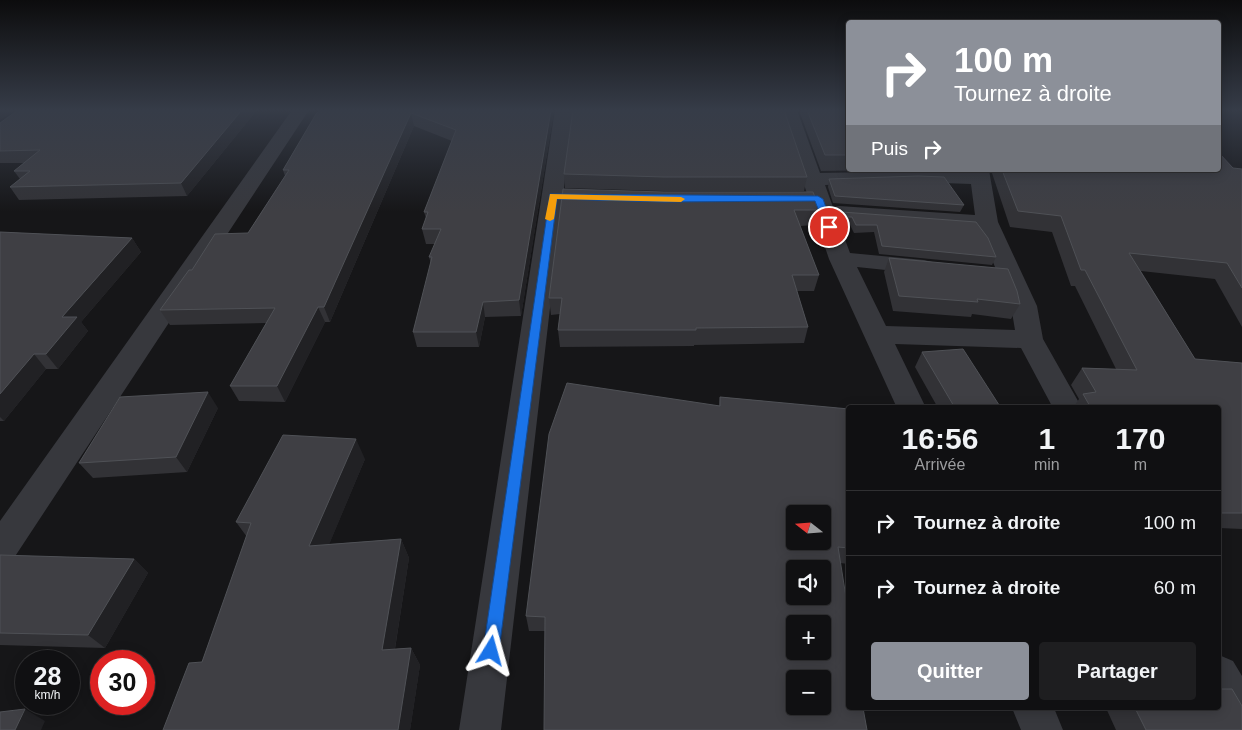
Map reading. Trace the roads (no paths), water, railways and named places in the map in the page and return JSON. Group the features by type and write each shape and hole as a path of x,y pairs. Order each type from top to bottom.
{"street":[{"path":"0,550 277,144"},
{"path":"480,730 562,196 563,144"},
{"path":"798,144 813,197 911,405"},
{"path":"813,197 915,176 979,174 987,222 1024,306 1030,339 1066,405"},
{"path":"813,197 987,222"},
{"path":"841,259 945,269"},
{"path":"982,273 1011,276"},
{"path":"879,335 1030,339"},
{"path":"1221,679 1242,717"},
{"path":"1034,710 1042,730"}]}
